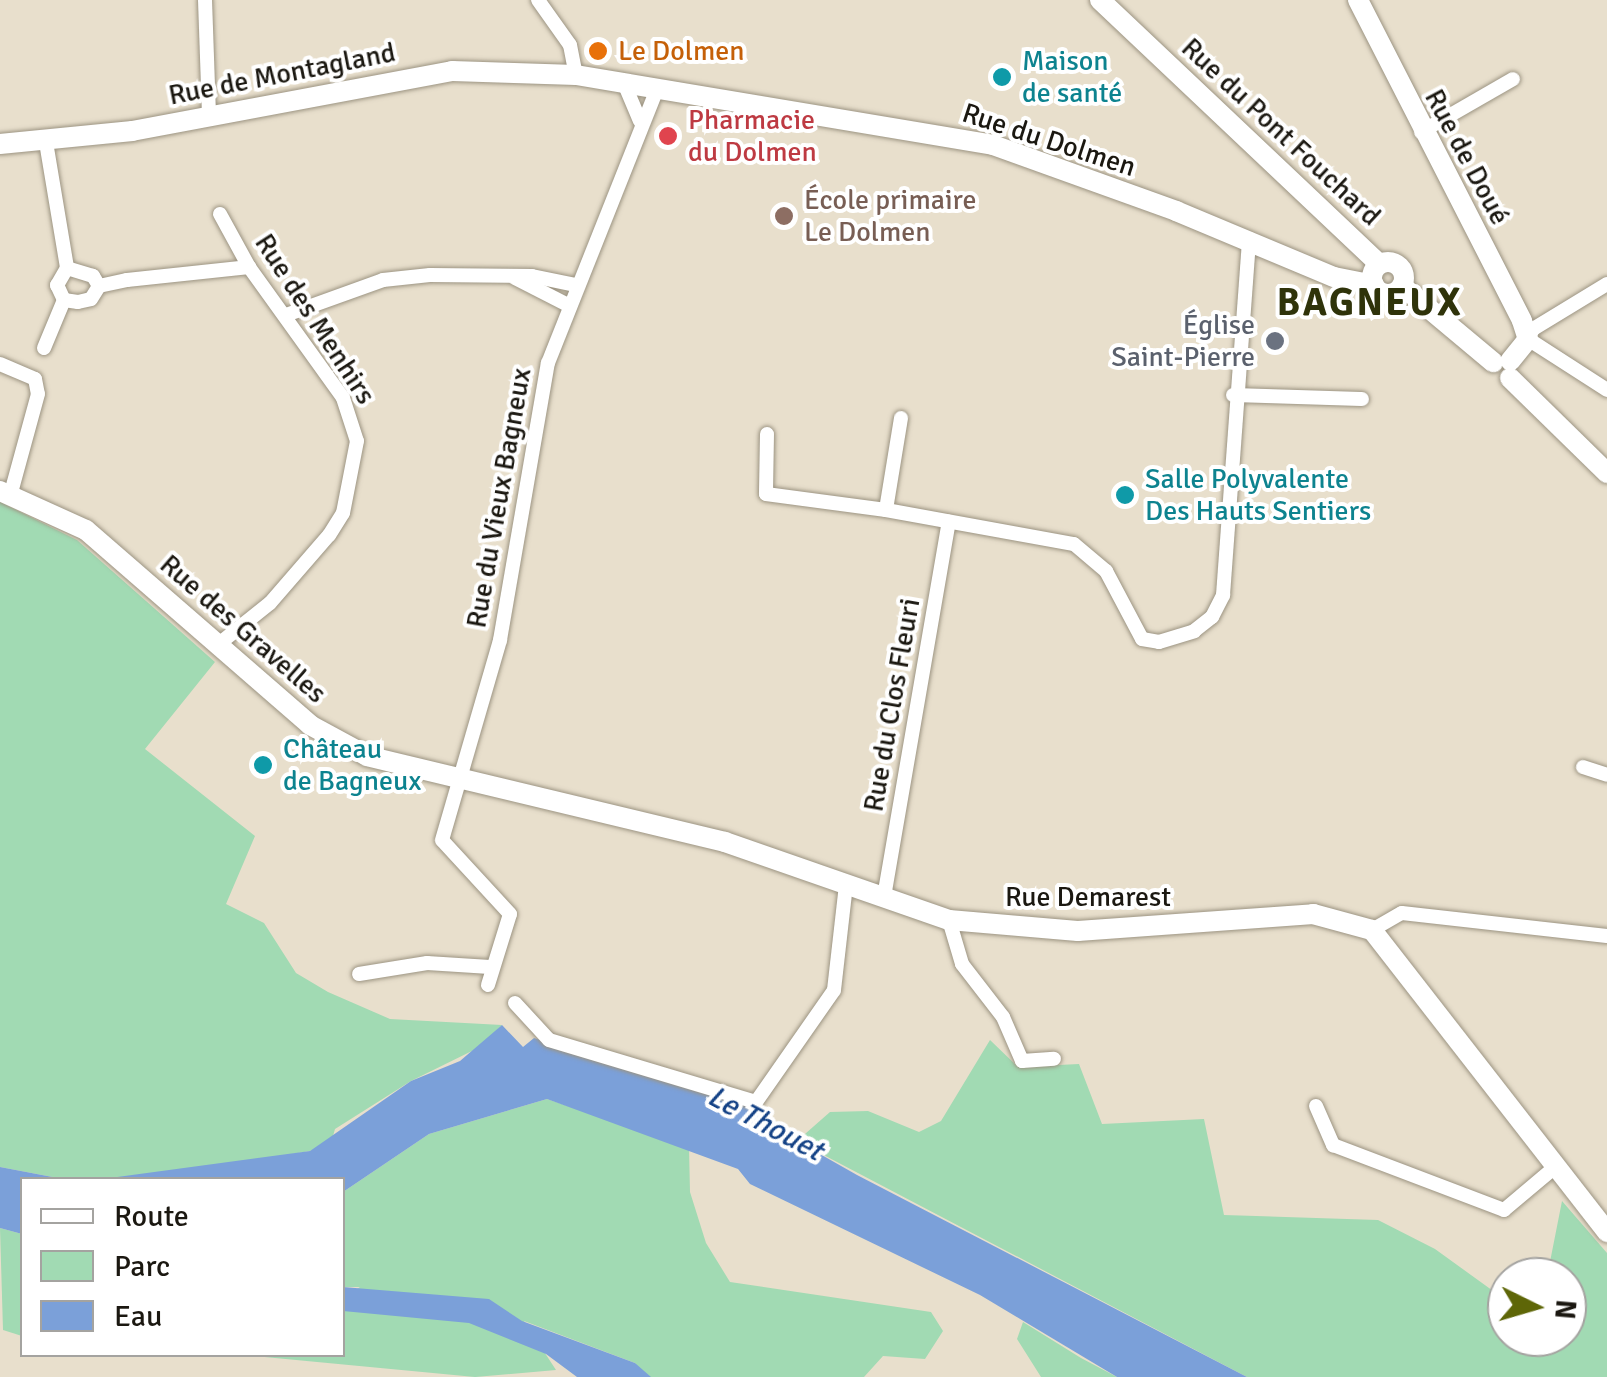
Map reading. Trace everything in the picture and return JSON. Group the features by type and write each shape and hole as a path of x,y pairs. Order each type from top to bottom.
{"street":[{"path":"205,0 209,117"},
{"path":"538,0 570,45 576,75"},
{"name":"Rue du Pont Fouchard","path":"1100,0 1376,274"},
{"name":"Rue de Doué","path":"1360,1 1421,132 1528,339 1607,390"},
{"name":"Rue de Montagland","path":"0,144 46,142 209,117 452,71 576,75"},
{"name":"Rue du Dolmen","path":"576,75 993,145 1249,239 1334,277 1376,274 1390,294 1402,286 1504,367"},
{"path":"1421,132 1513,79"},
{"path":"624,83 640,121"},
{"name":"Rue du Vieux Bagneux","path":"490,967 508,907 442,840 500,640 544,380 568,304 640,121 657,89"},
{"path":"44,348 64,300 57,285 67,268 46,142"},
{"name":"Rue des Menhirs","path":"220,214 248,267 286,316 353,420 350,484 343,512 298,575 220,643"},
{"path":"767,434 766,494 886,510 1074,544 1098,560 1142,639 1158,642 1194,630 1212,618 1223,595 1233,395 1249,239"},
{"path":"99,286 248,267"},
{"path":"67,268 93,276 99,286"},
{"path":"286,316 383,280 512,277 576,285"},
{"path":"512,277 568,304"},
{"path":"1607,284 1533,329 1504,367 1607,472"},
{"path":"64,300 92,298 99,286"},
{"path":"0,364 35,379 38,394 6,492"},
{"path":"1233,395 1362,399"},
{"path":"886,510 901,418"},
{"name":"Rue des Gravelles","path":"6,492 86,530 336,744 463,776"},
{"name":"Rue du Clos Fleuri","path":"884,897 949,522"},
{"path":"1583,767 1607,775"},
{"name":"Rue Demarest","path":"463,776 724,842 950,920 1078,931 1313,914 1372,930"},
{"path":"515,1003 549,1040 756,1102 834,990 846,884"},
{"path":"1607,936 1402,913 1372,930 1607,1232"},
{"path":"950,920 962,964 1003,1017 1022,1061 1054,1060"},
{"path":"359,974 427,963 490,967 488,986"},
{"path":"1316,1106 1333,1145 1504,1210 1554,1167"}],"green space":[{"path":"0,502 77,540 215,662 145,749 255,836 226,904 264,923 296,973 328,992 390,1019 502,1025 478,1048 411,1081 335,1129 331,1143 310,1151 156,1177 52,1177 0,1167"},
{"path":"990,1040 1018,1067 1079,1064 1102,1124 1204,1119 1224,1215 1378,1220 1435,1249 1487,1287 1487,1357 1587,1357 1587,1257 1551,1257 1562,1201 1607,1253 1607,1377 1247,1377 797,1141 830,1112 868,1111 919,1132 941,1121"},
{"path":"547,1099 689,1147 690,1192 706,1243 730,1282 931,1312 943,1331 925,1359 883,1356 864,1377 644,1377 635,1363 524,1321 556,1370 475,1377 265,1357 345,1357 345,1297 360,1287 345,1287 345,1191 429,1134"},
{"path":"0,1228 20,1233 20,1335 3,1330"},
{"path":"1023,1322 1117,1377 1041,1377 1017,1339"}],"water":[{"name":"Le Thouet","path":"502,1025 523,1047 534,1038 759,1108 797,1141 857,1175 1247,1377 1117,1377 980,1295 750,1184 738,1169 547,1099 429,1134 345,1191 345,1177 117,1177 310,1151 411,1081 460,1061"},
{"path":"0,1167 52,1177 20,1177 20,1233 0,1228"},
{"path":"345,1287 489,1299 522,1321 635,1363 651,1377 577,1377 546,1354 469,1323 345,1311"}],"place":[{"name":"Le Dolmen","path":"598,51"},
{"name":"Maison de santé","path":"1002,77"},
{"name":"Pharmacie du Dolmen","path":"668,136"},
{"name":"École primaire Le Dolmen","path":"784,216"},
{"name":"Église Saint-Pierre","path":"1275,341"},
{"name":"Salle Polyvalente Des Hauts Sentiers","path":"1125,495"},
{"name":"Château de Bagneux","path":"263,765"}],"district":[{"name":"BAGNEUX","path":"1370,303"}]}
